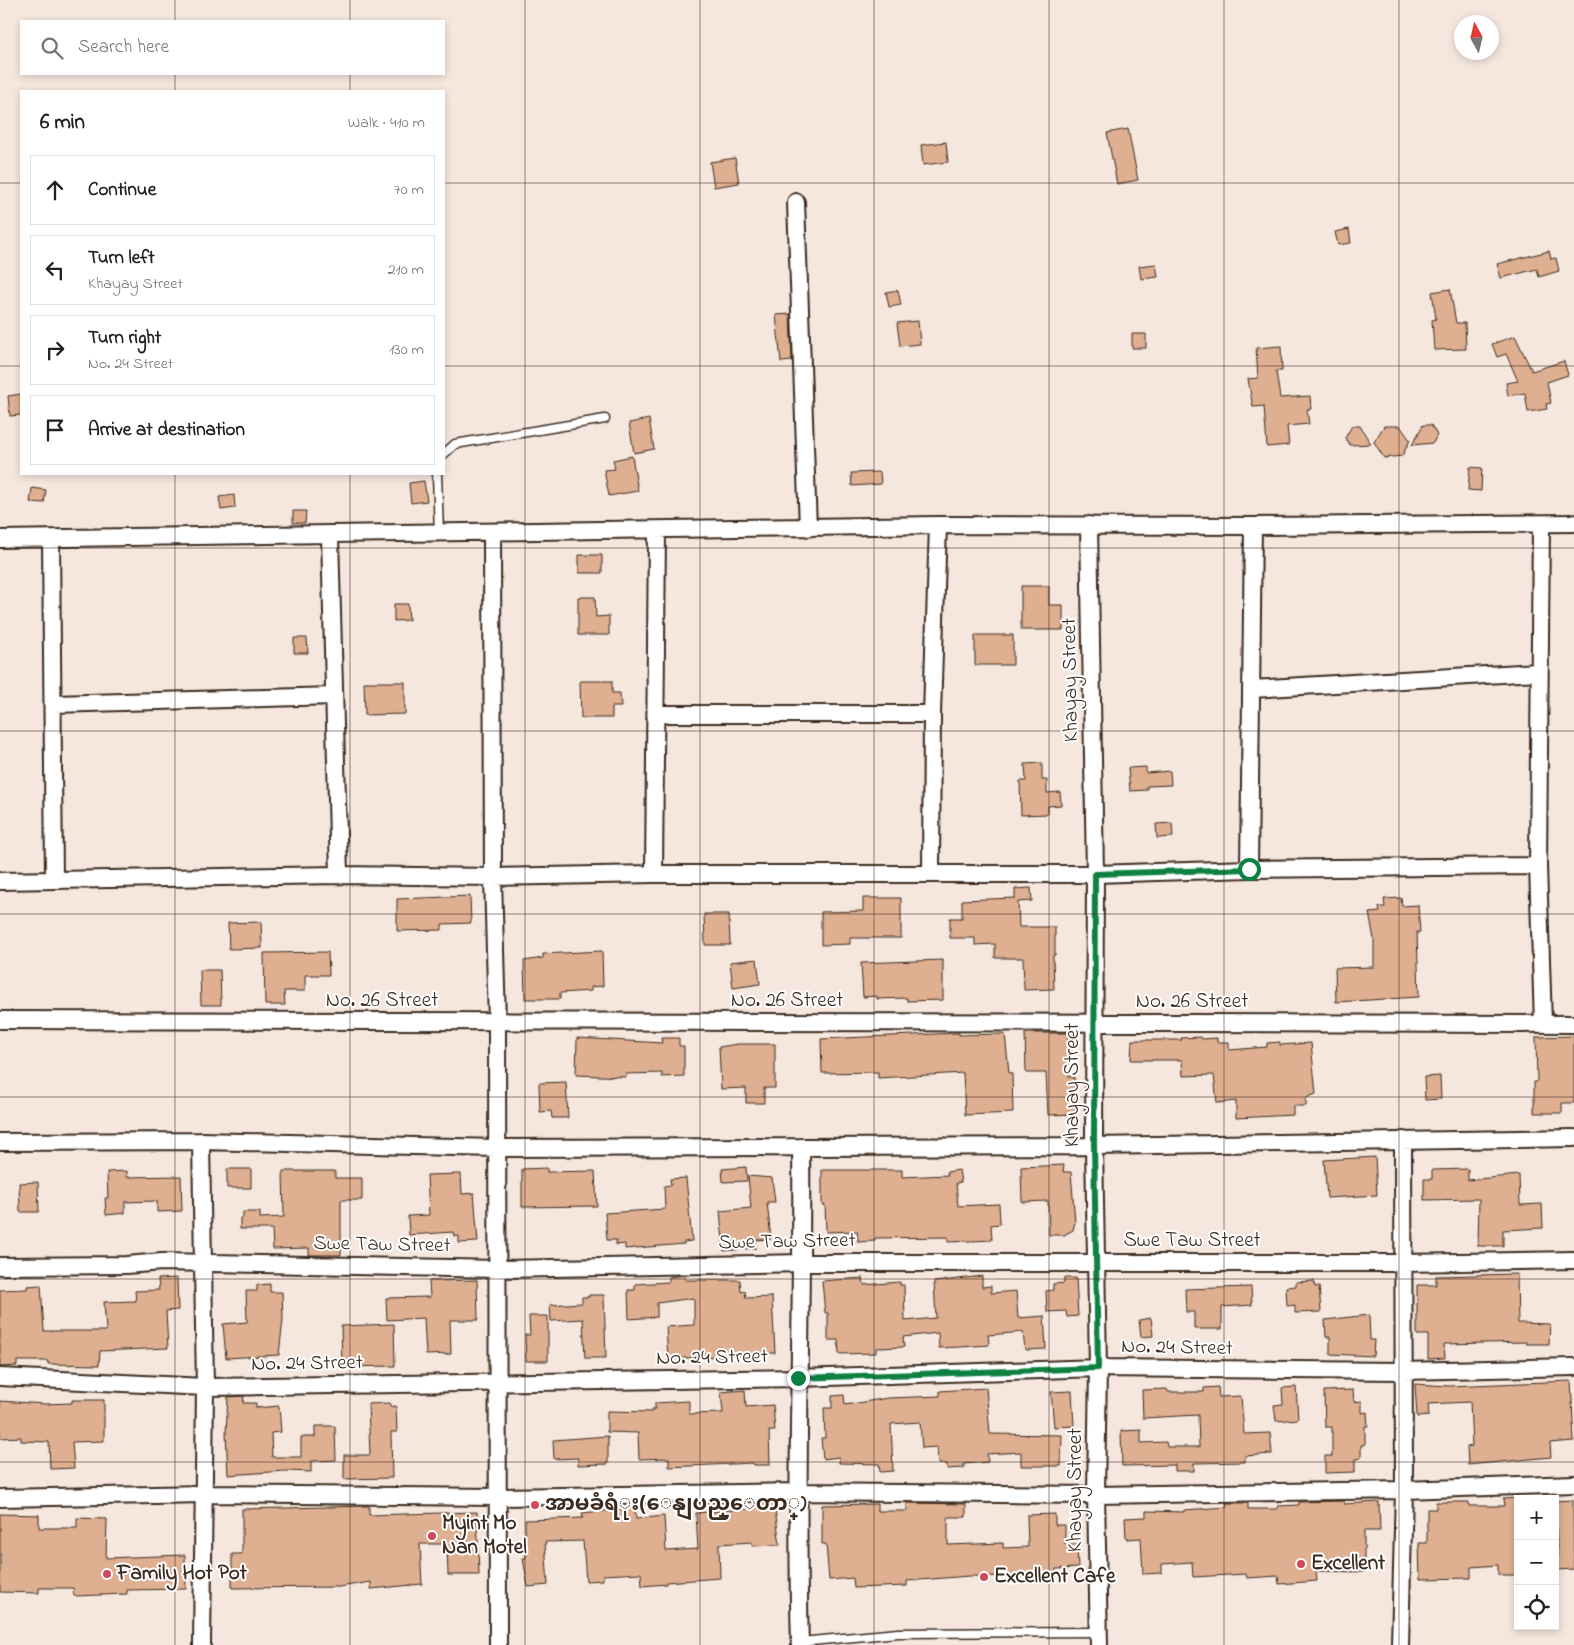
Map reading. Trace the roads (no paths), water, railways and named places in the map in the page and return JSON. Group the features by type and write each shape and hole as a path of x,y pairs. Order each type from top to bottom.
{"street":[{"path":"796,202 808,528"},
{"path":"0,539 330,536 938,525 1253,526 1574,523"},
{"path":"1541,524 1538,672 1538,866 1543,1024"},
{"path":"931,873 932,714 938,525"},
{"name":"Khayay Street","path":"1089,525 1095,874 1094,1146 1098,1368 1096,1495 1099,1639"},
{"path":"1249,869 1253,526"},
{"path":"654,874 657,714 657,531"},
{"path":"492,533 493,877 497,1022 498,1645"},
{"path":"330,536 339,875"},
{"path":"51,539 54,704 54,879"},
{"path":"1251,688 1538,672"},
{"path":"54,704 334,696"},
{"path":"657,714 932,714"},
{"path":"0,880 339,875 493,877 654,874 1095,874 1249,869 1538,866"},
{"name":"No. 26 Street","path":"0,1020 1574,1024"},
{"path":"0,1142 201,1141 497,1148 1094,1146 1574,1138"},
{"path":"1400,1645 1404,1490 1403,1140"},
{"path":"201,1141 206,1387 202,1645"},
{"path":"800,1147 802,1263 798,1378 800,1644"},
{"name":"Swe Taw Street","path":"0,1266 204,1263 498,1269 802,1263 1403,1264 1574,1260"},
{"name":"No. 24 Street","path":"0,1377 206,1387 798,1378 1098,1368 1403,1371 1574,1368"},
{"path":"0,1498 205,1494 497,1496 800,1492 1096,1495 1404,1490 1574,1484"}],"lane":[{"path":"445,453 455,444 605,419"},
{"path":"437,475 440,534"},
{"path":"800,1644 898,1633 1099,1639"}],"place":[{"name":"အာမခံရံုး(ေနျပည္ေတာ္)","path":"535,1505"},
{"name":"Myint Mo Nan Motel","path":"432,1536"},
{"name":"Excellent","path":"1301,1564"},
{"name":"Family Hot Pot","path":"107,1574"},
{"name":"Excellent Cafe","path":"984,1577"}]}
